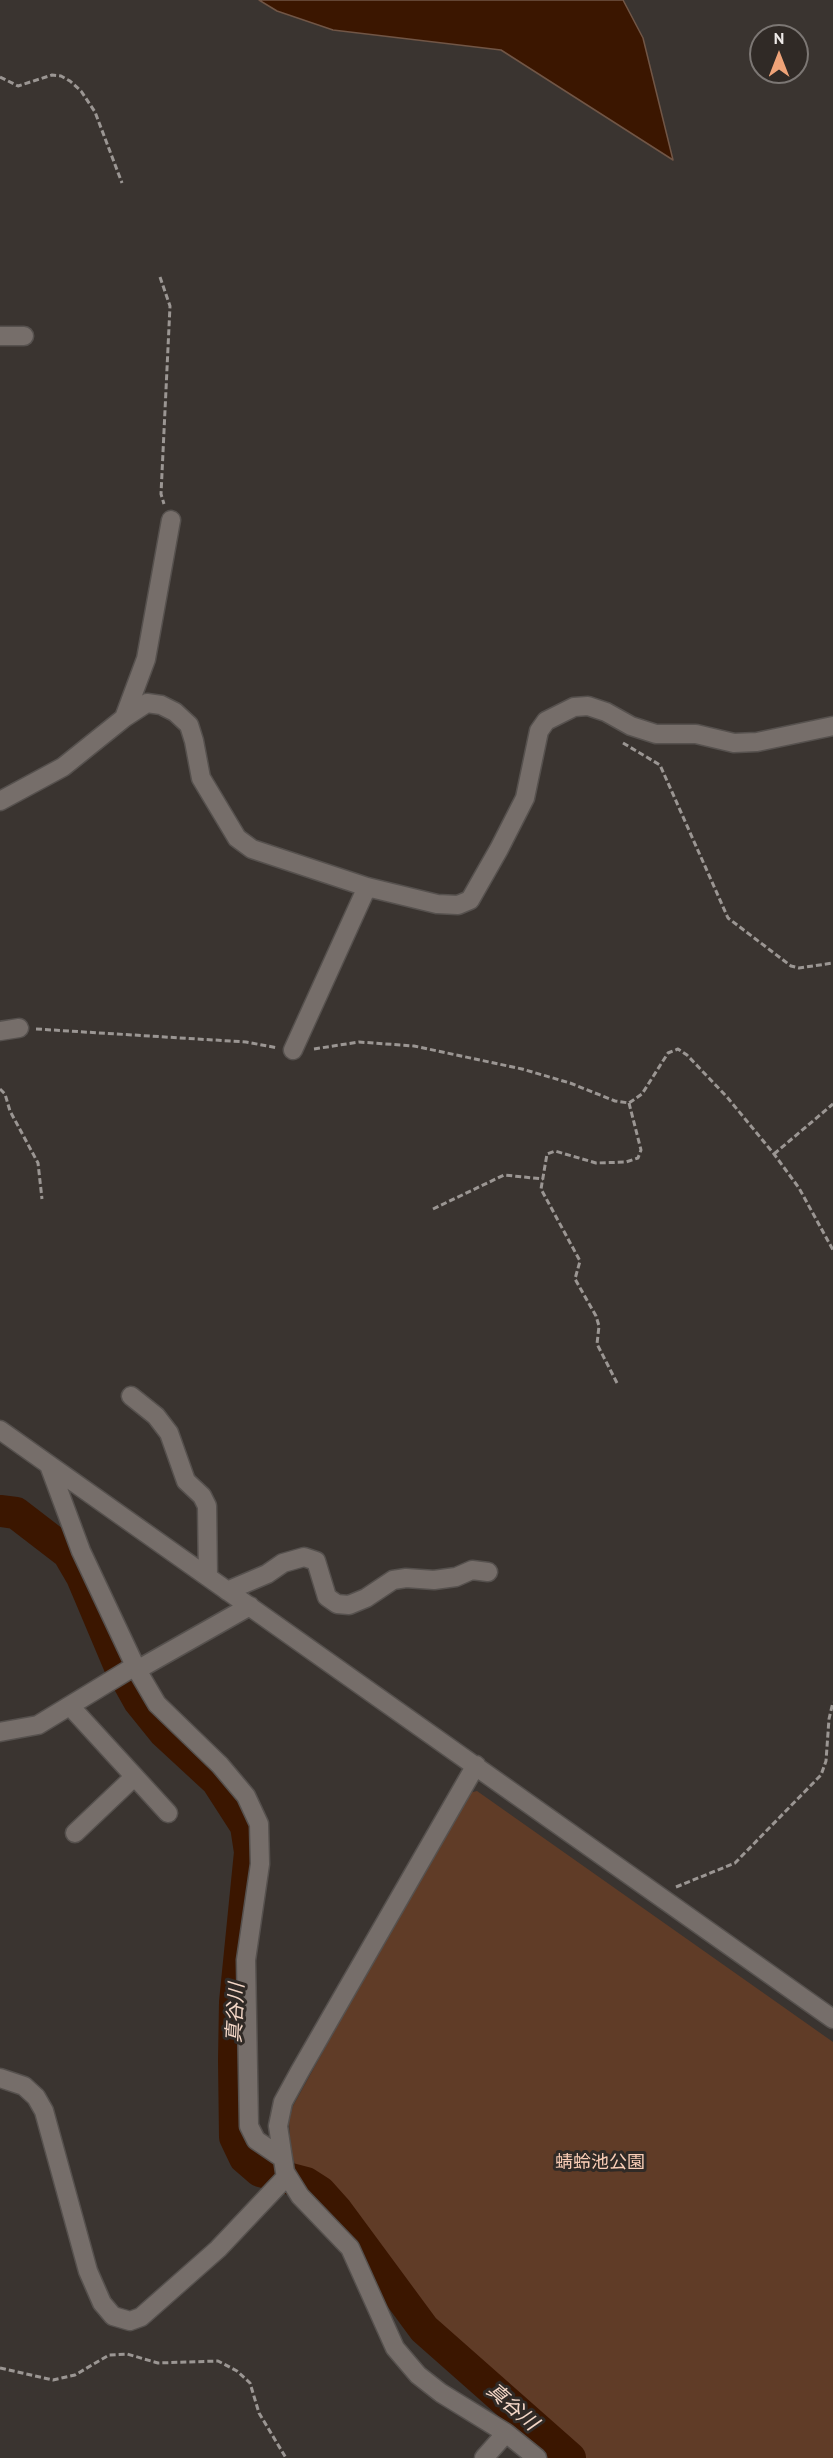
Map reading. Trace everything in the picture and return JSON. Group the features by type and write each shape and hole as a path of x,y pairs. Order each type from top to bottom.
{"street":[{"path":"0,336 24,336"},
{"path":"124,717 146,659 171,519"},
{"path":"0,801 63,766 124,717 147,703 161,705 175,712 189,724 201,778 237,838 252,849 368,887 437,904 459,905 470,900 525,798 538,731 546,721 574,707 588,706 606,712 631,726 656,734 696,734 734,743 757,742 833,726"},
{"path":"293,1050 368,887"},
{"path":"0,1031 19,1028"},
{"path":"131,1396 156,1416 169,1433 186,1481 202,1496 207,1506 208,1576"},
{"path":"0,1430 833,2019"},
{"path":"49,1465 81,1551 136,1668 157,1704 220,1765 246,1796 259,1824 260,1864 246,1960 249,2126 256,2140 281,2157"},
{"path":"227,1591 267,1574 282,1563 304,1557 316,1561 327,1597 337,1604 349,1605 366,1598 393,1580 406,1578 434,1580 472,1570 488,1572"},
{"path":"0,1732 38,1725 250,1606"},
{"path":"70,1706 168,1813"},
{"path":"476,1765 284,2102 278,2126 281,2157 287,2176 300,2196 350,2248 395,2348 441,2393 506,2433 537,2458"},
{"path":"75,1833 134,1777"},
{"path":"0,2078 24,2086 36,2097 44,2111 88,2271 102,2303 113,2316 130,2321 141,2317 218,2249 287,2176"},
{"path":"484,2458 506,2433"}],"path":[{"path":"0,77 18,86 52,75 70,81 95,112 122,183"},
{"path":"160,278 170,306 161,494 171,519"},
{"path":"621,742 660,765 728,918 791,966 799,968 833,963"},
{"path":"19,1028 246,1042 293,1050 359,1042 414,1046 522,1070 570,1083 615,1101 629,1103 642,1094 668,1053 678,1049 687,1055 727,1097 774,1154 799,1188 833,1250"},
{"path":"0,1089 5,1094 10,1111 38,1163 42,1199"},
{"path":"617,1383 597,1344 599,1326 596,1316 575,1280 580,1261 541,1189 547,1154 555,1151 596,1163 626,1162 638,1158 641,1150 629,1103"},
{"path":"774,1154 833,1104"},
{"path":"433,1209 504,1175 543,1179"},
{"path":"657,1895 735,1863 821,1774 826,1761 829,1719 833,1702"},
{"path":"0,2368 53,2380 75,2375 109,2355 127,2354 158,2363 218,2361 237,2371 250,2383 259,2414 286,2458"}],"green space":[{"name":"蜻蛉池公園","path":"477,1791 833,2042 833,2458 578,2458 428,2324 337,2199 325,2186 298,2172 292,2156 290,2138 289,2121 293,2106 465,1794"}],"shaded area":[{"path":"259,0 623,0 643,38 673,160 501,50 333,30 277,11"}],"waterway":[{"name":"真谷川","path":"0,1511 16,1513 68,1553 82,1577 120,1667 139,1701 164,1732 217,1781 246,1826 250,1852 235,2002 234,2060 235,2137 245,2158 260,2171 306,2183 320,2192 337,2211 424,2329 570,2458"}]}
